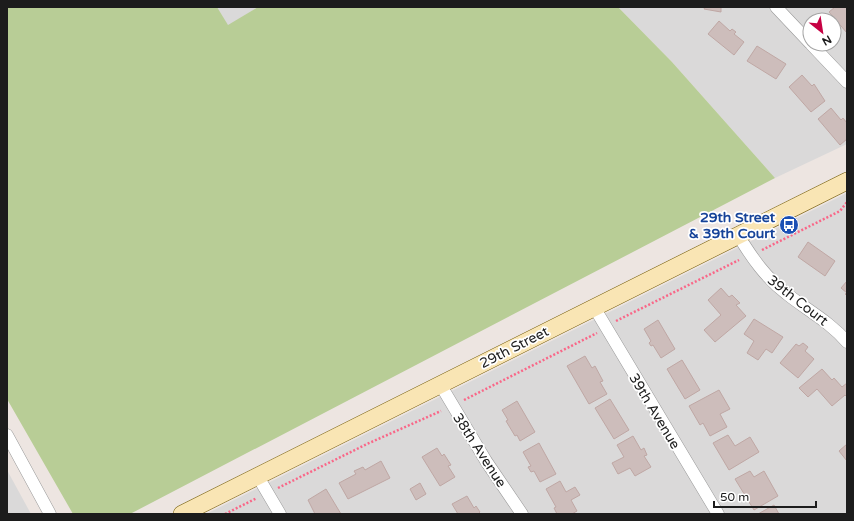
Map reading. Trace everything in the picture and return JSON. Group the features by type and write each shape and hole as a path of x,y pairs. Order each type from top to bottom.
{"street":[{"path":"776,7 802,35"},
{"path":"818,52 847,82"},
{"name":"29th Street","path":"182,514 257,475 847,181"},
{"name":"39th Court","path":"738,235 750,255 774,284 828,324 847,342"},
{"name":"39th Avenue","path":"594,307 718,514"},
{"name":"38th Avenue","path":"440,384 452,406 522,514"},
{"path":"7,435 50,514"},
{"path":"257,475 280,514"}],"path":[{"path":"226,514 367,444 452,406 606,328 615,321 840,211 847,202"}],"shaded area":[{"path":"217,7 258,7 228,26"},
{"path":"618,7 847,7 847,144 775,178 672,62"},
{"path":"847,193 847,514 206,514"},
{"path":"7,470 31,514 7,514"}],"green space":[{"path":"7,7 217,7 228,25 258,7 618,7 672,62 775,178 130,514 73,514 7,399"}],"building":[{"path":"705,7 721,7 721,12 704,9"},
{"path":"835,7 847,7 847,33 842,27 842,12 829,12"},
{"path":"719,21 730,31 732,29 736,32 734,34 744,42 734,55 708,34"},
{"path":"757,46 786,64 776,79 747,61"},
{"path":"802,75 812,86 814,84 825,101 811,112 789,87"},
{"path":"831,108 841,120 843,118 847,123 847,139 840,145 818,119"},
{"path":"808,242 835,261 825,276 798,257"},
{"path":"847,281 847,293 841,288"},
{"path":"721,288 729,297 732,295 740,303 736,305 746,316 715,342 704,330 721,315 708,300"},
{"path":"754,319 783,337 772,353 766,349 758,360 747,353 754,341 744,334"},
{"path":"658,320 675,349 661,358 653,345 651,346 649,343 651,341 644,329"},
{"path":"803,343 808,347 805,351 814,359 798,378 780,363 796,344 799,346"},
{"path":"585,356 592,368 595,366 603,381 600,382 607,394 589,404 567,366"},
{"path":"682,360 700,390 685,399 667,369"},
{"path":"822,369 832,380 834,378 842,387 847,383 847,397 845,395 832,406 817,389 808,397 799,388"},
{"path":"719,390 730,409 720,414 727,427 710,436 703,423 700,425 689,406"},
{"path":"610,399 629,430 614,439 595,408"},
{"path":"517,401 535,432 520,441 517,435 515,436 506,421 508,420 502,410"},
{"path":"728,435 735,446 750,437 759,452 729,470 713,443"},
{"path":"633,436 641,450 644,448 647,455 644,456 651,467 635,476 630,468 618,474 612,463 624,457 617,445"},
{"path":"539,443 556,474 540,482 534,471 531,472 528,467 531,466 523,452"},
{"path":"847,444 847,461 839,451"},
{"path":"437,448 442,456 444,454 451,465 448,466 455,477 440,486 422,457"},
{"path":"381,461 390,478 348,499 339,483 356,474 354,471 363,467 365,470"},
{"path":"750,471 754,477 764,471 778,496 754,510 735,479"},
{"path":"560,481 566,492 575,487 580,495 571,500 577,511 572,514 557,514 554,508 556,507 546,489"},
{"path":"420,483 426,494 416,500 410,489"},
{"path":"326,489 341,514 315,514 308,500"},
{"path":"467,496 474,508 476,506 480,512 478,514 458,514 452,504"},
{"path":"774,505 779,514 758,514"}],"place":[{"name":"29th Street & 39th Court","path":"789,225"}]}
